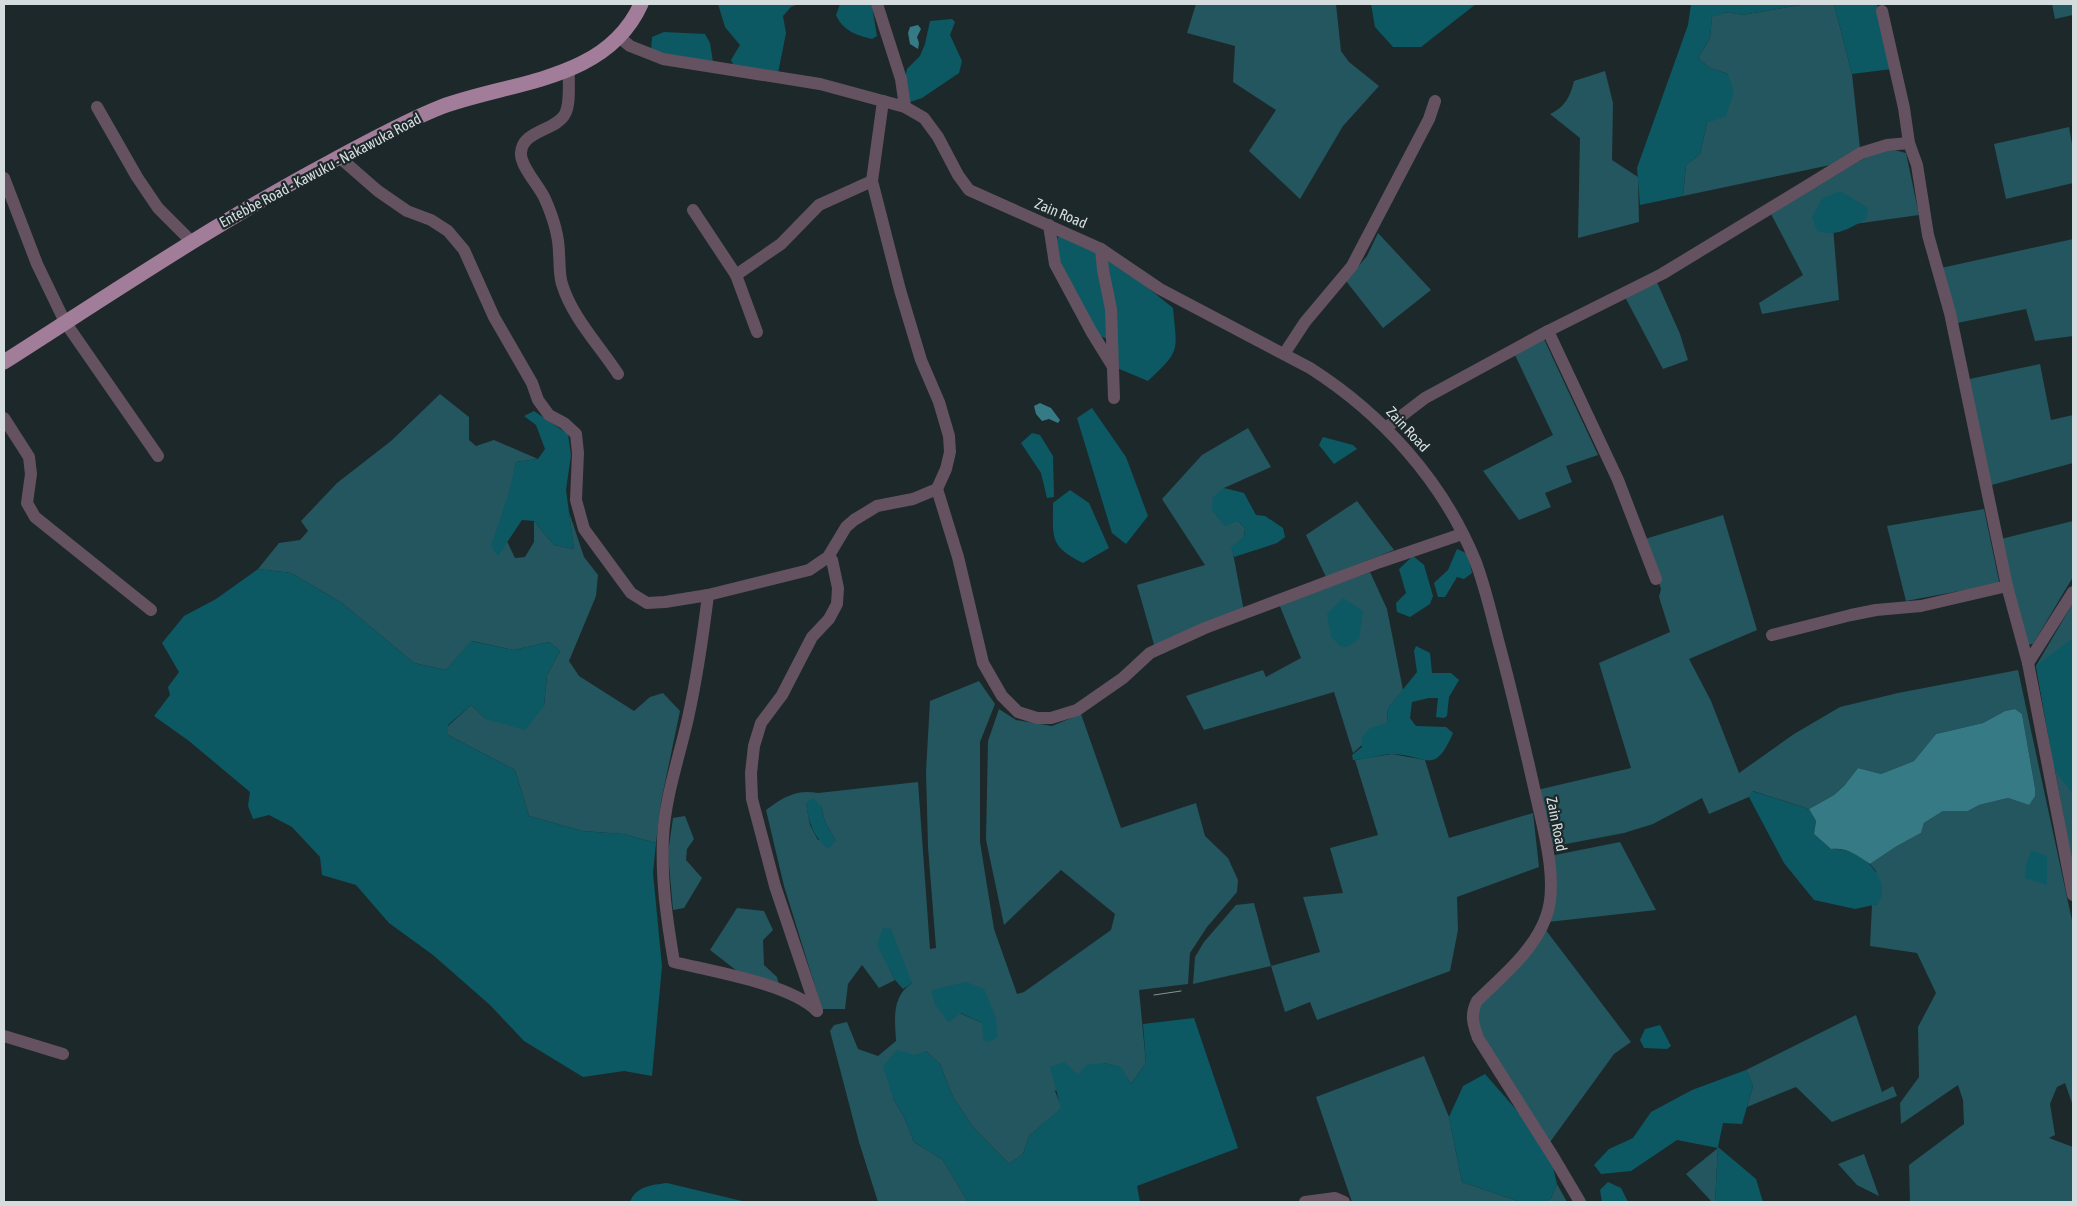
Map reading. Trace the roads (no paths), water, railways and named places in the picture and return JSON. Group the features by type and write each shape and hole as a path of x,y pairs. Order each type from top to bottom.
{"main road":[{"name":"Entebbe Road - Kawuku - Nakawuka Road","path":"4,362 191,242 272,193 413,119 442,107 508,89 569,69 604,50 619,37 636,16 641,4"}],"street":[{"path":"877,4 901,79 905,108"},
{"path":"1882,11 1904,108 1909,143 1917,165 1934,258 1950,313 2007,586 2028,663 2073,895"},
{"name":"Zain Road","path":"619,37 630,46 663,59 820,84 884,101 905,108 924,118 938,137 958,175 969,190 1101,249 1160,289 1284,354 1334,383 1387,427 1414,457 1449,509 1480,576 1519,716 1546,850 1550,883 1550,900 1546,917 1538,935 1477,1001 1473,1009 1472,1021 1478,1038 1580,1202"},
{"path":"569,69 567,110 564,116 529,138 523,145 522,160 545,198 554,223 559,255 558,271 562,286 583,326 598,344 618,374"},
{"path":"884,101 872,181 918,351 939,402 949,436 950,452 946,469 937,489 958,556 983,663 1002,696 1018,712 1037,718 1051,718 1077,710 1123,678 1150,654 1205,628 1380,562 1462,534"},
{"path":"1284,354 1305,322 1352,266 1426,126 1435,101"},
{"path":"97,107 147,193 158,208 191,242"},
{"path":"1387,427 1420,401 1548,331 1662,274 1861,153 1887,145 1909,143"},
{"path":"339,158 378,191 407,211 431,220 448,231 464,250 494,317 532,383 538,400 549,415 564,423 576,434 578,453 576,500 584,529 631,593 647,603 708,595 809,570 828,557 846,527 877,506 913,499 937,489"},
{"path":"4,178 37,264 66,322 158,456"},
{"path":"736,276 781,244 819,205 872,181"},
{"path":"693,210 736,276 757,332"},
{"path":"1049,225 1055,264 1090,331 1112,365"},
{"path":"1101,249 1102,270 1111,309 1114,398"},
{"path":"1548,331 1618,480 1656,579"},
{"path":"4,418 29,457 31,474 27,503 35,517 152,610"},
{"path":"708,595 700,655 668,801 663,836 663,890 674,962 786,991 810,1004 816,1011 775,886 752,799 751,773 754,746 761,723 782,695 812,636 829,619 837,604 838,588 832,560 828,557"},
{"path":"1772,635 1858,614 1921,606 2007,586"},
{"path":"2028,663 2073,592"},
{"path":"4,1036 63,1054"},
{"path":"1306,1202 1324,1198 1335,1198 1344,1202"}],"tram line":[{"path":"1154,995 1181,991"}]}
